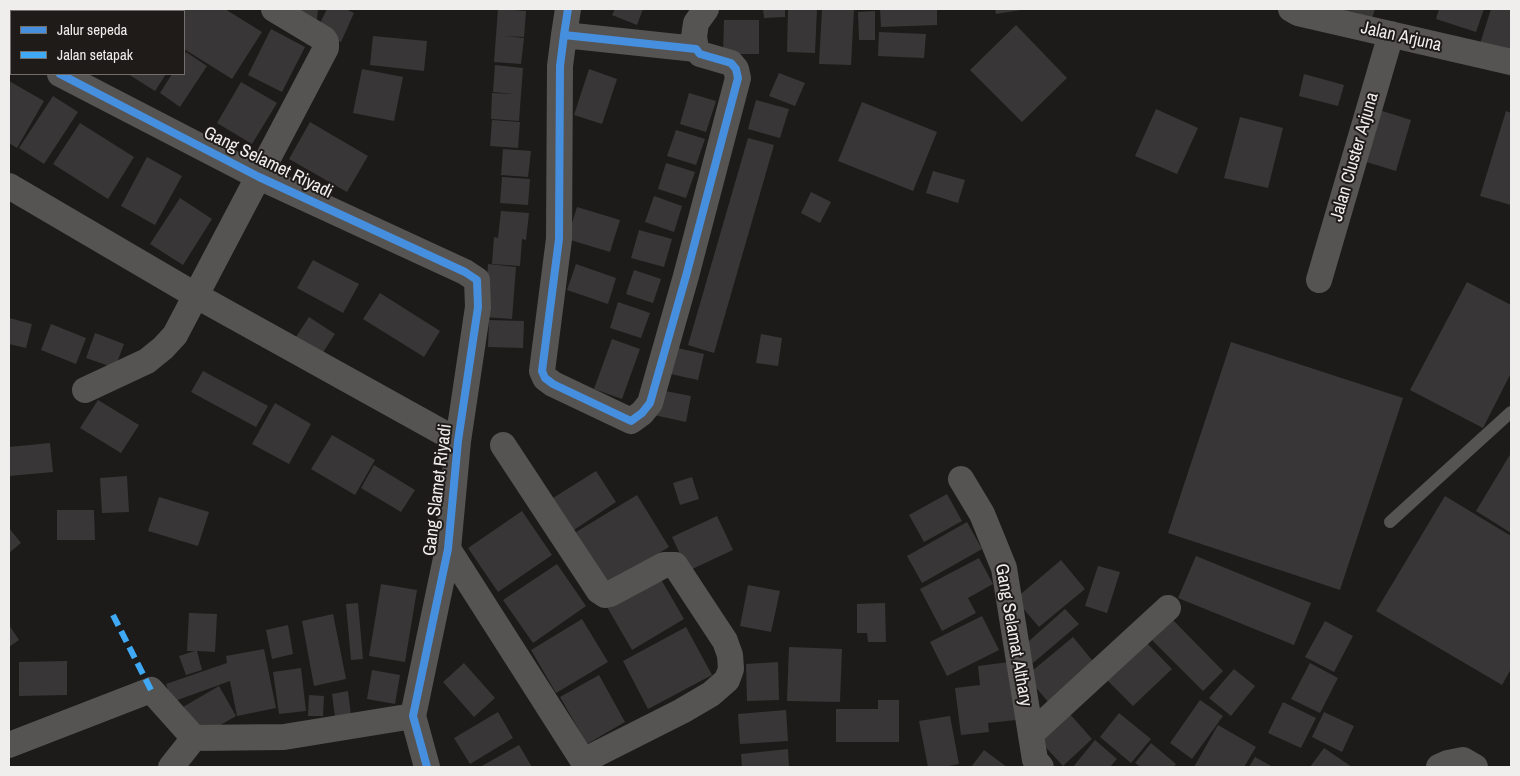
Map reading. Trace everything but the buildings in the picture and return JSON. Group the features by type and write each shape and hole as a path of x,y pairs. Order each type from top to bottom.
{"street":[{"path":"85,390 147,361 175,335 326,48 324,39 274,9"},
{"path":"568,9 560,66 559,239 542,371 545,378 553,384 631,421 642,414 650,403 686,276 738,78 736,69 731,63 700,54 696,49 694,37 696,23 706,9"},
{"name":"Jalan Arjuna","path":"1297,10 1511,62"},
{"name":"Jalan Cluster Arjuna","path":"1319,280 1391,34"},
{"path":"564,35 696,49"},
{"name":"Gang Selamet Riyadi","path":"62,75 259,177 465,272"},
{"path":"9,186 195,296 458,442"},
{"name":"Gang Slamet Riyadi","path":"413,716 448,549 458,442 478,307 477,280 465,272"},
{"path":"503,445 599,591 605,595 610,594 664,565 675,565 725,641 730,656 732,670 721,687 585,764"},
{"name":"Gang Selamat Althary","path":"961,478 982,514 1004,568 1034,760 1041,767"},
{"name":"Gang Slamet Riyadi","path":"448,549 585,764"},
{"path":"1031,734 1168,608"},
{"path":"9,745 151,690 194,738 284,737 413,716 427,767"},
{"path":"171,767 194,738"},
{"path":"1439,767 1463,760 1475,767"}],"lane":[{"path":"1390,522 1511,412"}],"marked path":[{"path":"113,615 151,690"}],"cycle path":[{"path":"564,35 696,49 700,54 731,63 736,69 738,78 686,276 650,403 642,413 631,421 553,384 545,378 542,371 559,239 560,66 564,35 568,9"},
{"path":"62,75 259,177 465,272 477,280 478,307 458,441 448,549 413,716 427,767"}]}
